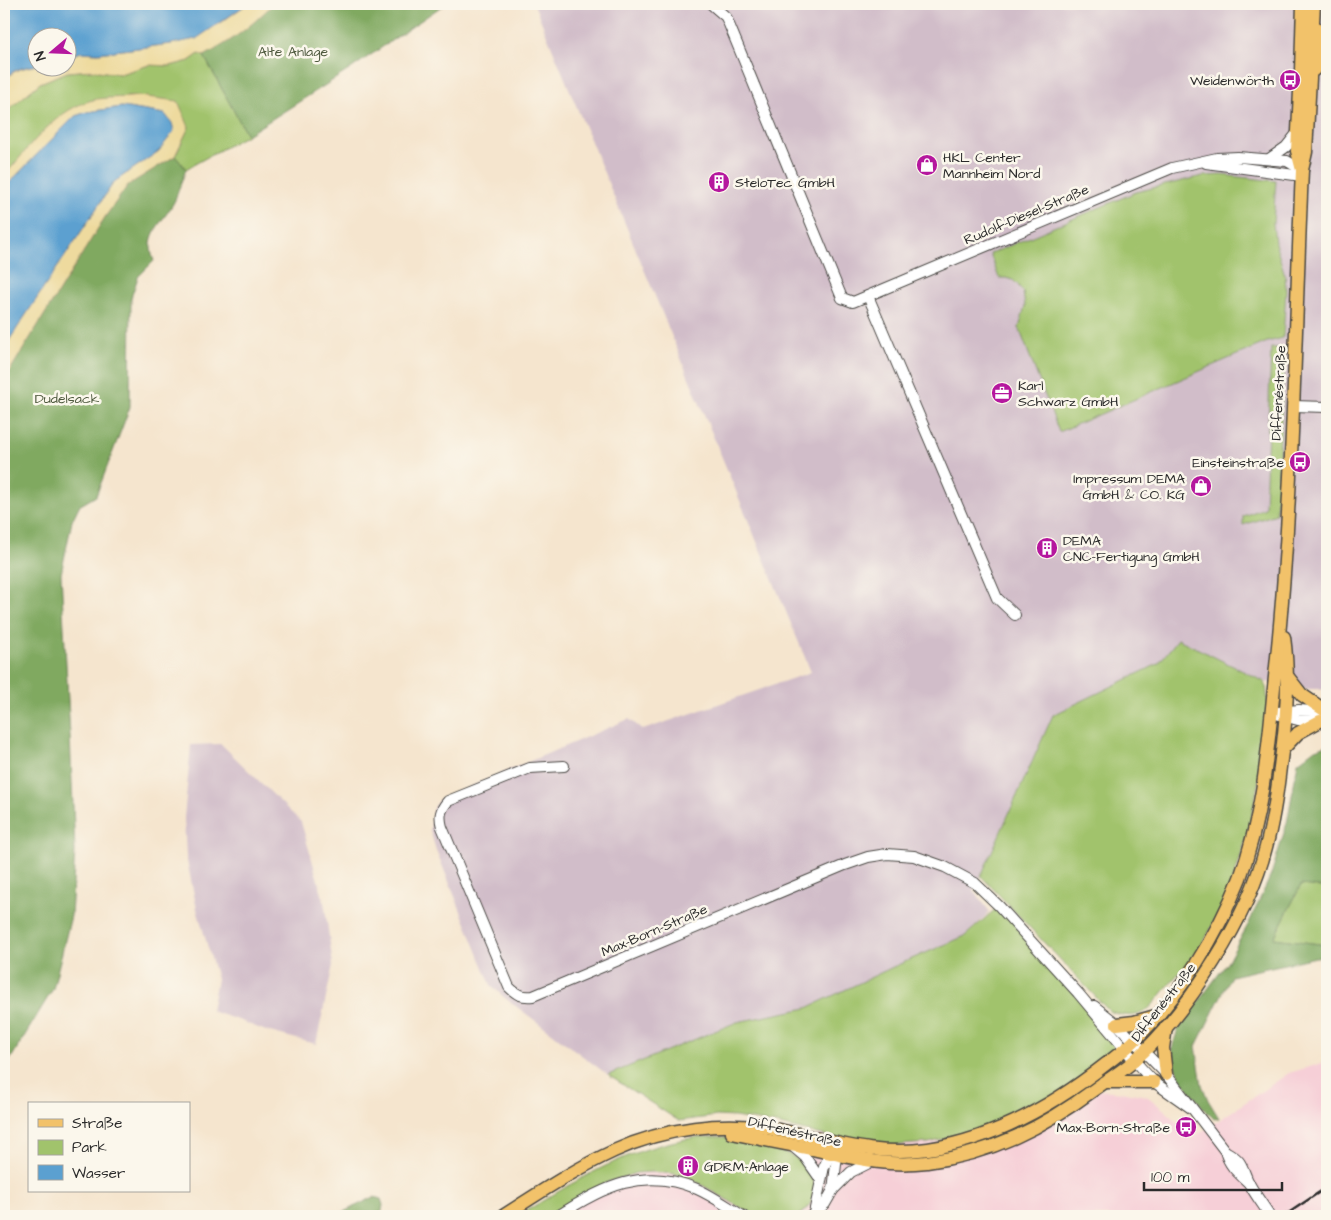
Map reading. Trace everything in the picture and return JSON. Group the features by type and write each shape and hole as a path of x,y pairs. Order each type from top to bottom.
{"main road":[{"path":"1303,4 1301,41 1307,53 1326,61"},
{"name":"Diffenéstraße","path":"1302,173 1297,151 1298,132 1314,4"},
{"path":"1307,53 1327,44 1313,24"},
{"name":"Diffenéstraße","path":"718,1128 735,1134 834,1151 910,1151 945,1146 982,1136 1050,1104 1074,1088 1129,1045 1158,1014 1190,972 1215,931 1240,877 1255,826 1266,770 1272,713 1281,618 1298,307 1302,173 1306,152 1311,72 1307,53"},
{"path":"1311,72 1326,61"},
{"name":"Diffenéstraße","path":"504,1216 536,1195 614,1151 647,1139 700,1127 736,1126 776,1130 871,1162 904,1164 928,1162 988,1149 1057,1116 1134,1061 1166,1027 1196,988 1232,931 1253,887 1266,848 1283,750 1286,714 1288,677 1281,618"},
{"path":"1283,750 1298,733 1325,716 1302,695 1288,677"},
{"path":"1117,1024 1134,1022 1158,1014"},
{"path":"1166,1027 1163,1048 1166,1074"},
{"path":"1104,1082 1154,1082"}],"street":[{"name":"Rudolf-Diesel-Straße","path":"711,4 726,17 842,298 853,302 1172,168 1217,158 1269,159 1287,161 1302,173"},
{"path":"1269,159 1286,147 1298,132"},
{"name":"Rudolf-Diesel-Straße","path":"1197,162 1302,173"},
{"path":"868,296 996,598 1015,615"},
{"path":"1293,406 1327,408"},
{"path":"1272,713 1286,714 1299,710 1325,716"},
{"name":"Max-Born-Straße","path":"564,766 530,768 448,801 439,816 509,987 521,997 532,996 845,865 868,857 895,854 919,857 945,867 975,883 999,906 1078,993 1129,1045 1144,1051 1166,1074 1191,1108"},
{"name":"Max-Born-Straße","path":"1078,993 1117,1024 1129,1045"},
{"path":"1129,1045 1134,1061 1154,1082 1191,1108 1225,1151 1228,1161 1235,1171 1249,1183 1270,1216"},
{"path":"792,1145 806,1157 821,1180"},
{"path":"812,1215 821,1180 834,1151"},
{"path":"832,1190 834,1151"},
{"path":"812,1215 825,1204 832,1190 851,1172 871,1162"},
{"path":"558,1216 598,1192 624,1182 648,1178 674,1180 698,1190 743,1216"}],"shaded area":[{"path":"534,4 1327,4 1327,689 1309,689 1265,682 1178,639 1158,664 1053,715 974,891 990,912 965,936 807,1008 737,1022 608,1075 505,998 491,985 436,850 430,830 433,808 439,800 629,719 643,730 811,672"},
{"path":"221,744 301,822 324,901 333,965 316,1044 266,1031 211,1011 217,979 197,909 186,856 184,818 191,745"},
{"path":"1326,1062 1327,1216 798,1216 804,1212 808,1169 818,1134 942,1142 989,1128 1070,1088 1125,1092 1147,1096 1169,1114 1191,1139 1289,1073"},
{"path":"636,1173 675,1174 695,1181 758,1216 548,1216 608,1182"}],"green space":[{"name":"Alte Anlage","path":"273,4 448,4 439,8 349,70 247,135 204,56 240,33"},
{"path":"199,54 204,56 247,135 186,169 175,156 189,127 139,96 126,97 48,127 4,176 4,116 8,110 40,83 52,78 78,78 78,71 91,70 120,74 149,65 170,66 189,61"},
{"name":"Dudelsack","path":"175,156 186,169 175,200 153,235 151,251 154,261 138,277 131,298 130,407 96,496 79,506 72,521 61,574 75,851 71,916 53,989 4,1070 4,380 105,217 128,185"},
{"path":"1221,175 1276,181 1273,223 1275,243 1285,275 1286,290 1283,338 1267,342 1059,432 1019,328 1025,306 1023,292 1013,280 999,278 990,254 1136,192 1203,176"},
{"path":"1271,348 1285,348 1276,514 1243,525 1243,516 1265,508"},
{"path":"1178,639 1265,682 1267,711 1262,761 1242,854 1226,898 1204,941 1147,1010 1131,1016 1121,1015 1109,1011 981,876 1053,715 1158,664"},
{"path":"1327,745 1327,888 1301,885 1274,938 1327,945 1327,956 1231,976 1196,1046 1202,1085 1208,1100 1219,1118 1214,1119 1181,1079 1172,1061 1173,1045 1178,1029 1227,963 1249,923 1271,875 1287,823 1298,762 1315,749"},
{"path":"1301,885 1327,888 1327,945 1274,938"},
{"path":"999,906 1125,1049 1050,1103 974,1132 929,1143 884,1146 852,1142 776,1124 735,1117 717,1116 679,1121 608,1075 737,1022 807,1008 893,967 965,936"},
{"path":"698,1137 722,1137 764,1143 765,1147 786,1153 798,1159 810,1172 813,1180 813,1196 810,1203 798,1216 758,1216 695,1181 675,1174 652,1172 636,1173 608,1182 548,1216 518,1216 582,1178 626,1157 649,1148"},
{"path":"374,1197 381,1199 383,1205 381,1216 335,1216"}],"sand":[{"path":"247,4 273,4 240,33 204,56 199,54 189,61 170,66 149,65 120,74 91,70 78,71 78,53 81,52 98,53 171,44 219,24"},
{"path":"28,67 28,78 52,78 40,83 8,110 4,116 4,94 7,80 16,71"},
{"path":"139,96 178,101 189,127 175,156 128,185 105,217 4,380 4,348 114,182 159,151 165,114 122,107 87,112 75,116 4,188 4,176 34,141 56,119 69,110 82,103 97,99"}],"water":[{"path":"4,4 247,4 196,39 98,53 78,53 78,28 28,28 28,67 14,71 4,82"},
{"path":"122,107 165,114 172,123 174,131 159,151 114,182 4,348 4,188 75,116 87,112"}],"railway":[{"path":"1284,1216 1327,1187"}],"place":[{"name":"Weidenwörth","path":"1290,80"},
{"name":"HKL Center Mannheim Nord","path":"927,165"},
{"name":"SteloTec GmbH","path":"719,182"},
{"name":"Karl Schwarz GmbH","path":"1002,393"},
{"name":"Einsteinstraße","path":"1300,462"},
{"name":"Impressum DEMA GmbH & CO. KG","path":"1201,486"},
{"name":"DEMA CNC-Fertigung GmbH","path":"1047,548"},
{"name":"Max-Born-Straße","path":"1186,1127"},
{"name":"GDRM-Anlage","path":"688,1166"}]}
